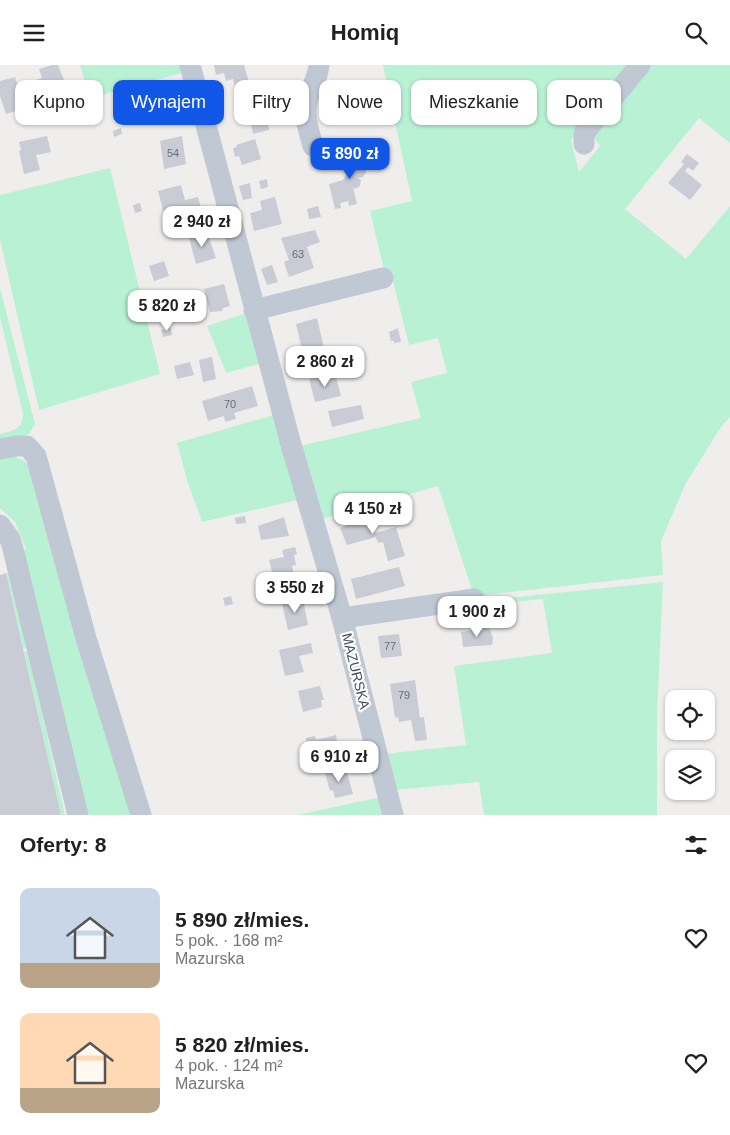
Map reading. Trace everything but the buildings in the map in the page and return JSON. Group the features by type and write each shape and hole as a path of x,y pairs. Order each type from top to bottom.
{"street":[{"name":"MAZURSKA","path":"190,65 290,441 342,618 393,815"},
{"path":"313,146 306,118 307,102 318,74 319,65"},
{"path":"584,143 584,133 640,65"},
{"path":"254,310 383,278"},
{"path":"0,449 17,445 27,446 36,456 86,638 141,815"},
{"path":"0,525 10,539 7,551 78,815"},
{"path":"342,618 474,599"}],"green space":[{"path":"80,65 185,65 182,73 156,80 113,80 113,92 103,94 103,80 85,80"},
{"path":"383,65 632,65 620,80 547,80 547,125 583,125 571,140 579,172 600,146 591,134 598,125 621,125 621,96 646,65 730,65 730,143 699,118 625,209 686,259 730,206 730,417 721,427 686,483 661,541 663,575 474,596 438,486 322,519 300,446 421,418 411,382 447,373 438,338 409,345 393,281 385,274 370,211 412,201 396,125 401,125 401,80 386,80"},
{"path":"110,168 160,374 39,410 0,240 0,195"},
{"path":"0,288 35,424 29,434 0,442 0,434 16,429 21,423 23,414 0,317"},
{"path":"247,313 262,363 226,373 207,326"},
{"path":"277,414 302,499 202,522 187,480 177,443"},
{"path":"11,455 25,461 30,468 132,815 82,815 21,551 26,549 15,522 0,508 0,457"},
{"path":"10,572 27,648 23,649 6,573"},
{"path":"663,582 657,715 657,815 484,815 479,782 394,790 383,754 466,745 454,666 552,653 543,599 479,606 471,611 472,605 478,601"},
{"path":"28,651 65,815 61,815 24,652"},
{"path":"381,797 389,815 297,815"}]}
